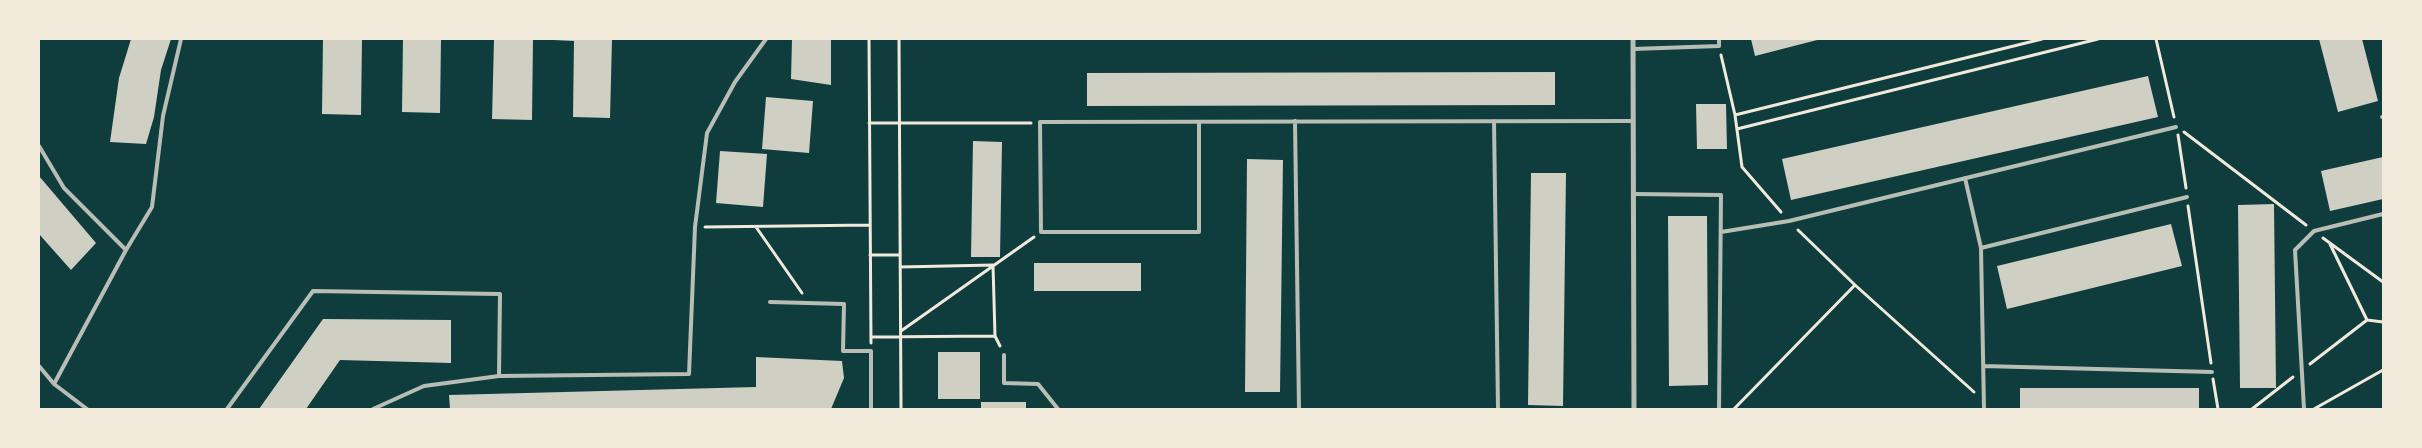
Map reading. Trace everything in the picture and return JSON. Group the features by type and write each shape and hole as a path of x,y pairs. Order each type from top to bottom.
{"street":[{"path":"1634,39 1634,409"}],"lane":[{"path":"54,384 126,250 152,207 163,116 182,39"},
{"path":"373,409 424,386 499,376 689,374 694,227 707,133 735,82 766,39"},
{"path":"1633,49 1719,46 1719,39"},
{"path":"1295,121 1299,409"},
{"path":"1494,121 1498,409"},
{"path":"1199,122 1198,232 1041,232 1040,122 1633,121"},
{"path":"1721,232 1789,221 2176,126"},
{"path":"39,146 64,188 126,250"},
{"path":"1965,178 1980,248 1984,409"},
{"path":"1633,194 1721,195 1719,409"},
{"path":"1980,248 2187,197"},
{"path":"2304,409 2295,250 2314,231 2383,214"},
{"path":"227,409 313,292 500,294 499,376"},
{"path":"770,302 844,304 843,350 871,351 871,409"},
{"path":"1004,355 1004,383 1038,384 1058,409"},
{"path":"39,366 54,384 87,409"},
{"path":"1983,366 2212,372"}],"path":[{"path":"869,39 871,351"},
{"path":"899,39 901,409"},
{"path":"1735,115 2042,39"},
{"path":"1737,129 2098,39"},
{"path":"2156,39 2176,126 2218,409"},
{"path":"1719,46 1735,115 1742,167 1789,221 1855,284 1984,401"},
{"path":"869,123 1040,122"},
{"path":"2176,126 2383,282"},
{"path":"694,227 870,225"},
{"path":"756,226 809,303"},
{"path":"901,331 1041,232"},
{"path":"2329,242 2368,320"},
{"path":"870,255 900,255"},
{"path":"900,266 994,265"},
{"path":"871,337 994,336 994,265"},
{"path":"1734,409 1855,284"},
{"path":"2252,409 2368,320 2383,322"},
{"path":"2313,409 2383,370"}],"building":[{"path":"131,39 171,39 161,70 154,117 146,144 110,142 119,78"},
{"path":"323,39 362,39 361,115 322,114"},
{"path":"403,39 441,39 440,113 402,112"},
{"path":"494,39 533,39 532,120 492,119"},
{"path":"533,39 612,39 610,118 573,117 574,41"},
{"path":"792,39 831,39 831,85 791,79"},
{"path":"1751,39 1821,39 1755,56"},
{"path":"2319,39 2362,39 2378,101 2338,112"},
{"path":"1555,72 1555,105 1087,106 1087,73"},
{"path":"2148,76 2158,117 1791,200 1782,159"},
{"path":"766,97 813,101 809,153 762,149"},
{"path":"1696,104 1726,104 1727,149 1697,149"},
{"path":"973,141 1002,142 1000,257 971,257"},
{"path":"720,151 767,154 763,207 716,203"},
{"path":"2383,157 2383,199 2330,211 2321,171"},
{"path":"1247,159 1283,160 1280,392 1245,392"},
{"path":"1531,173 1566,173 1563,406 1528,405"},
{"path":"39,176 96,243 71,270 39,234"},
{"path":"2274,204 2276,388 2240,388 2238,205"},
{"path":"1668,216 1707,216 1708,385 1669,386"},
{"path":"2171,224 2182,266 2007,309 1997,266"},
{"path":"1034,263 1141,263 1141,291 1034,291"},
{"path":"323,319 451,320 451,363 340,360 306,409 259,409"},
{"path":"938,352 980,352 980,399 938,399"},
{"path":"756,357 842,361 844,378 831,409 450,409 449,395 756,387"},
{"path":"2020,388 2199,388 2199,409 2020,409"},
{"path":"981,402 1026,402 1026,409 981,409"}]}
